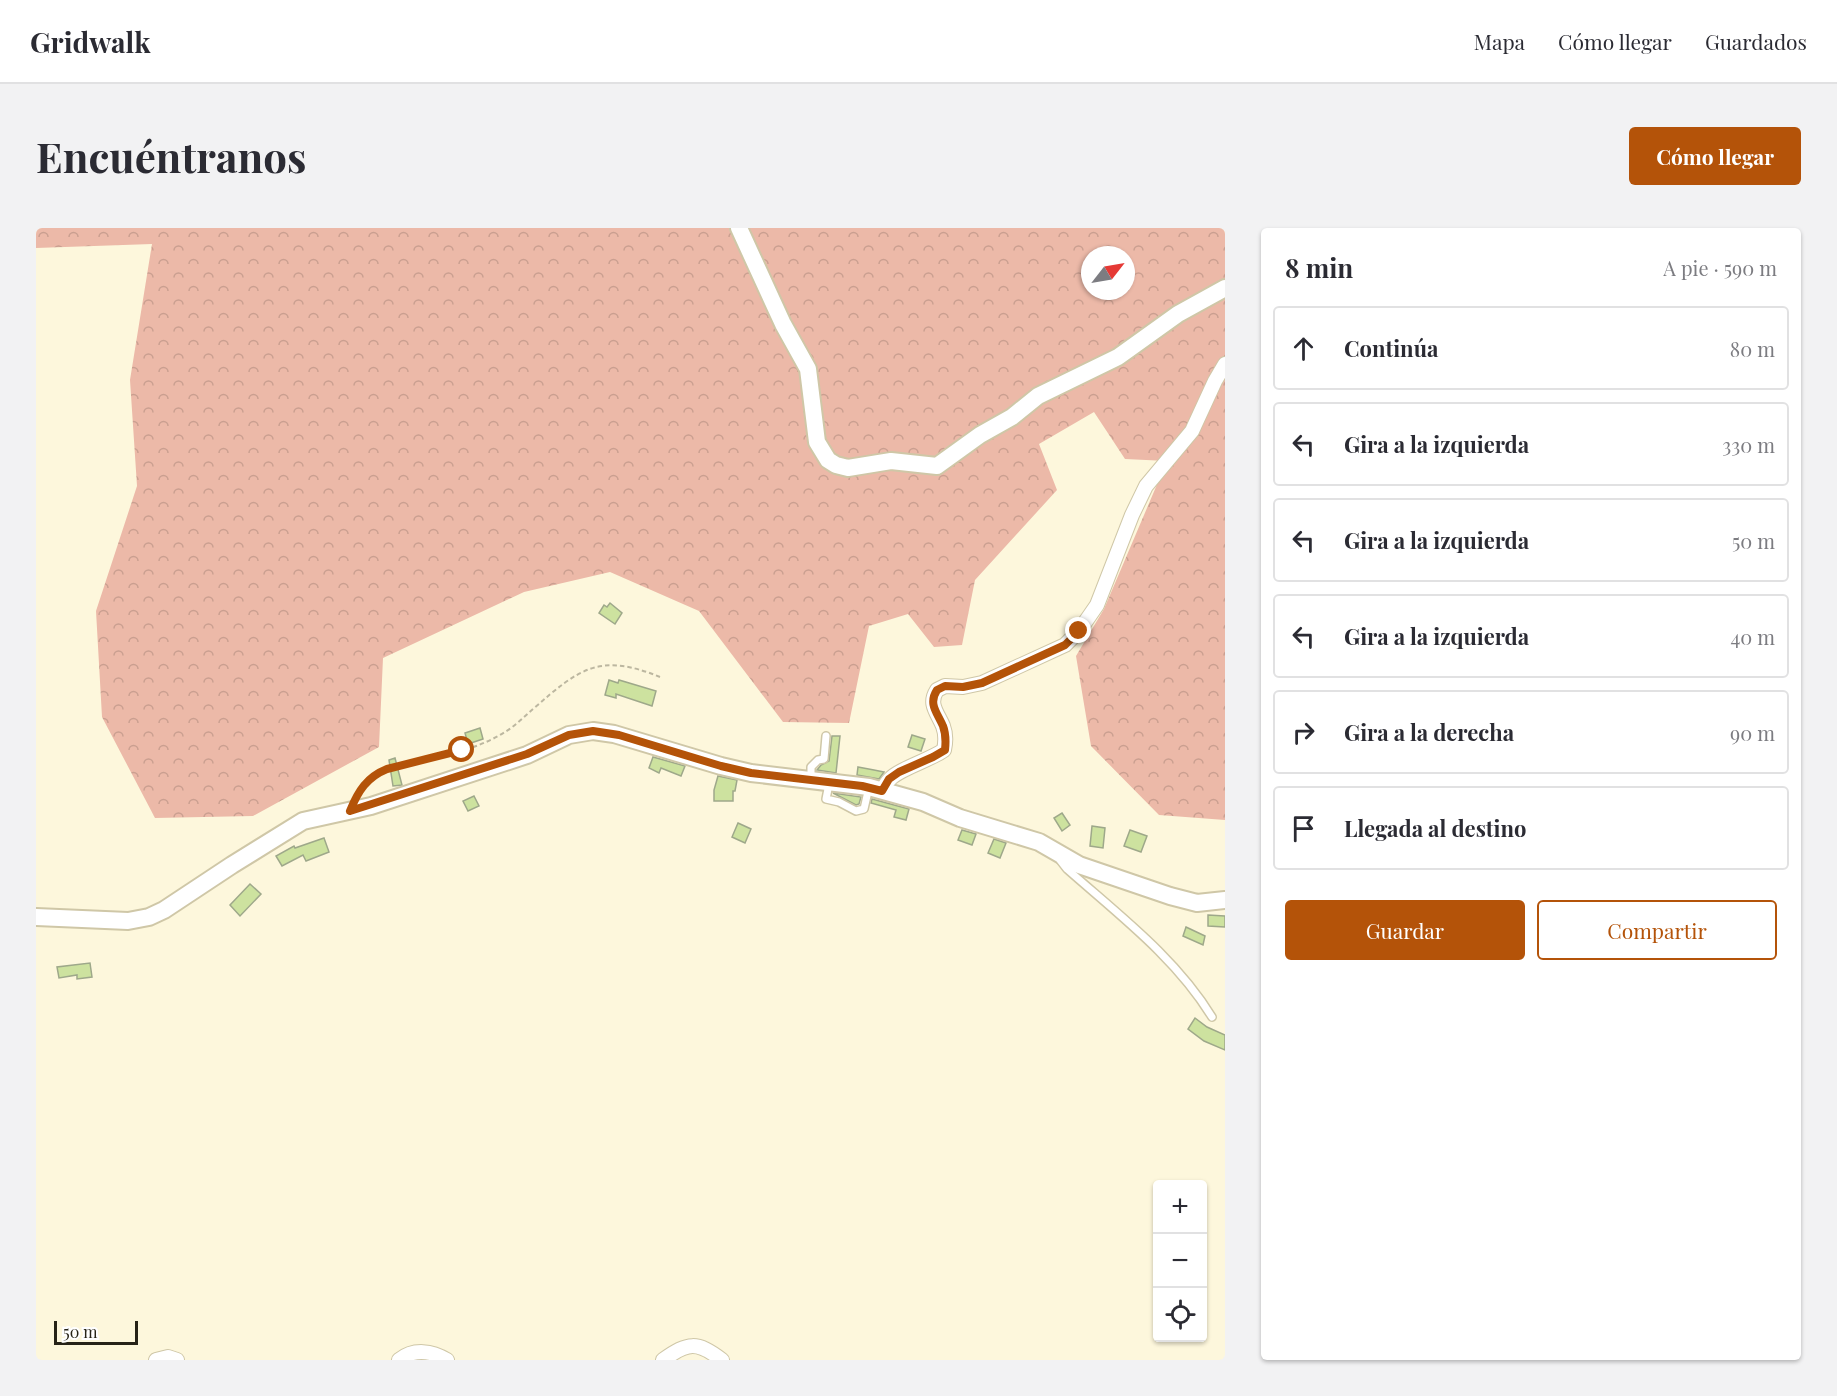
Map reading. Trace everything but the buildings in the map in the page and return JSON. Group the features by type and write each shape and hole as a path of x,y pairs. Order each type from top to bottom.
{"street":[{"path":"739,228 783,324 808,369 817,442 828,460 848,468 891,461 937,466 980,435 1012,417 1038,396 1118,357 1178,314 1225,288"},
{"path":"876,789 899,772 945,750 946,740 943,726 932,701 937,690 945,686 963,687 982,683 1065,645 1079,631 1097,605 1132,515 1146,486 1192,431 1225,364"},
{"path":"36,918 128,921 149,917 164,910 294,825 312,818 350,811 506,762 581,732 614,734 751,773 876,789 923,802 960,818 1039,842 1079,865 1170,896 1197,903 1225,900"},
{"path":"663,1360 683,1347 691,1345 708,1349 722,1360"},
{"path":"399,1360 416,1352 430,1352 447,1360"},
{"path":"156,1360 168,1357 177,1360"}],"lane":[{"path":"811,780 810,767 818,760 824,759 826,736"},
{"path":"829,783 826,799 839,802 856,811 864,809 876,789"},
{"path":"1055,850 1067,869 1152,944 1173,966 1193,988 1212,1017"}],"path":[{"path":"350,811 361,789 375,774 486,742 506,732 576,674 609,664 626,665 660,677"}],"green space":[{"path":"36,228 1225,228 1225,820 1159,815 1091,746 1076,656 1104,609 1167,461 1125,459 1094,412 1039,444 1057,490 975,580 962,645 934,647 908,614 869,626 849,723 783,722 699,611 610,572 524,592 383,658 379,747 253,816 155,818 102,717 96,611 137,486 130,380 152,244 36,248"}],"route":[{"path":"462,750 375,774 361,789 350,811 527,754 569,735 593,731 619,735 751,773 862,786 882,791 889,779 899,772 945,750 946,740 943,726 932,701 937,690 945,686 963,687 982,683 1065,645 1079,631"}]}
